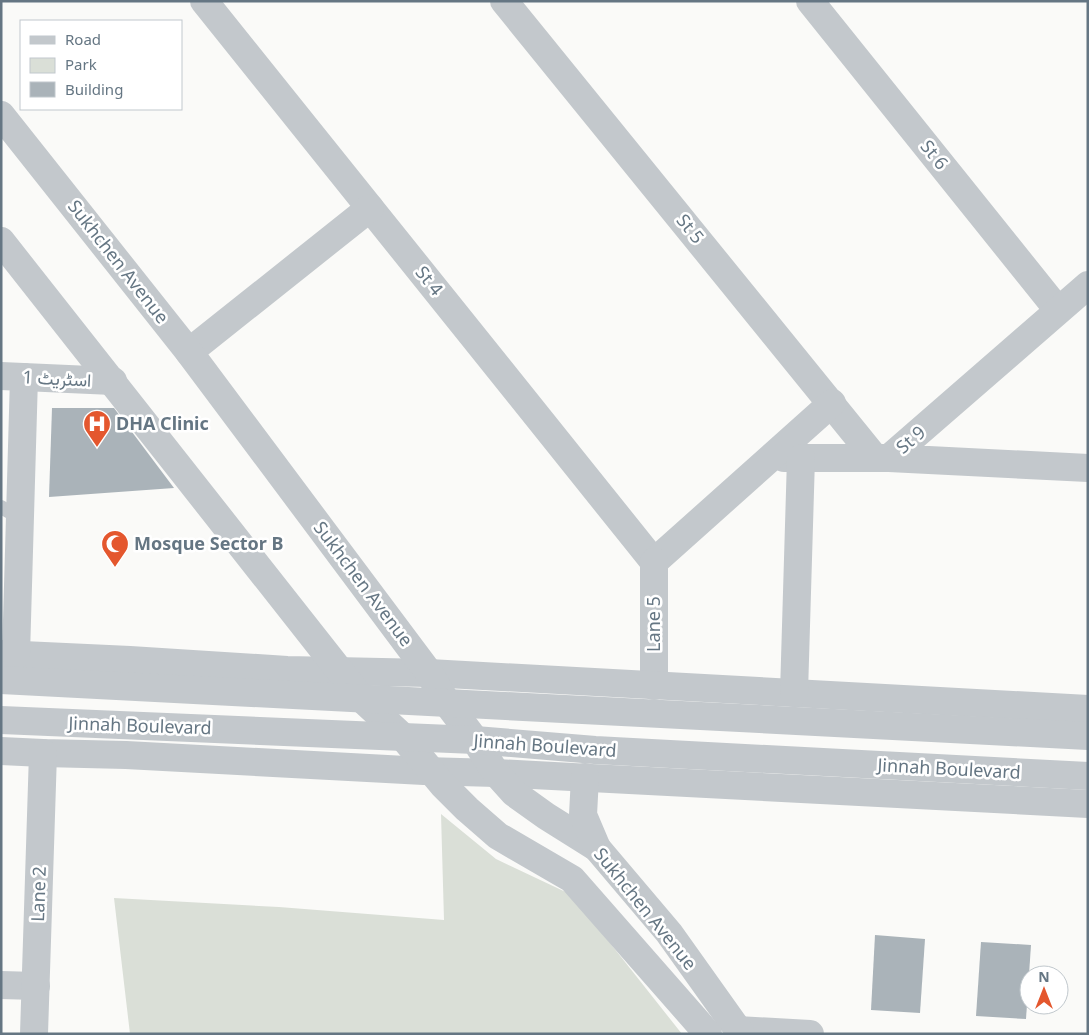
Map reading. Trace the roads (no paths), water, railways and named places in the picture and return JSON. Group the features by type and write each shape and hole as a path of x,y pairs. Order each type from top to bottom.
{"street":[{"name":"St 4","path":"204,1 654,562"},
{"name":"St 5","path":"504,1 832,404 882,458"},
{"name":"St 6","path":"810,1 1058,310"},
{"name":"Sukhchen Avenue","path":"1,115 189,352 429,673 447,703 496,772 514,793 597,848 670,933 739,1032"},
{"path":"189,352 370,208"},
{"name":"Sukhchen Avenue","path":"1,241 362,699 404,737 443,785 498,836 572,879 708,1034"},
{"name":"St 9","path":"882,458 1088,284"},
{"path":"13,376 8,655 130,660 287,670 429,673 1088,709"},
{"name":"اسٹریٹ 1","path":"13,376 113,381"},
{"path":"654,562 832,404"},
{"path":"770,458 882,458"},
{"path":"794,694 801,458"},
{"name":"St 9","path":"882,458 1088,468"},
{"name":"Lane 5","path":"654,562 654,686"},
{"path":"130,660 130,687"},
{"name":"Jinnah Boulevard","path":"1,680 1088,736"},
{"name":"Jinnah Boulevard","path":"1,720 475,740 595,750 1088,776"},
{"path":"126,755 132,726"},
{"path":"1,750 44,754 126,755 496,772 1088,804"},
{"name":"Lane 2","path":"34,1034 44,754"},
{"path":"585,777 583,815 597,848"},
{"path":"1,985 36,986"},
{"path":"739,1032 810,1034"}],"place":[{"name":"DHA Clinic","path":"97,448"},
{"name":"Mosque Sector B","path":"115,568"}]}
